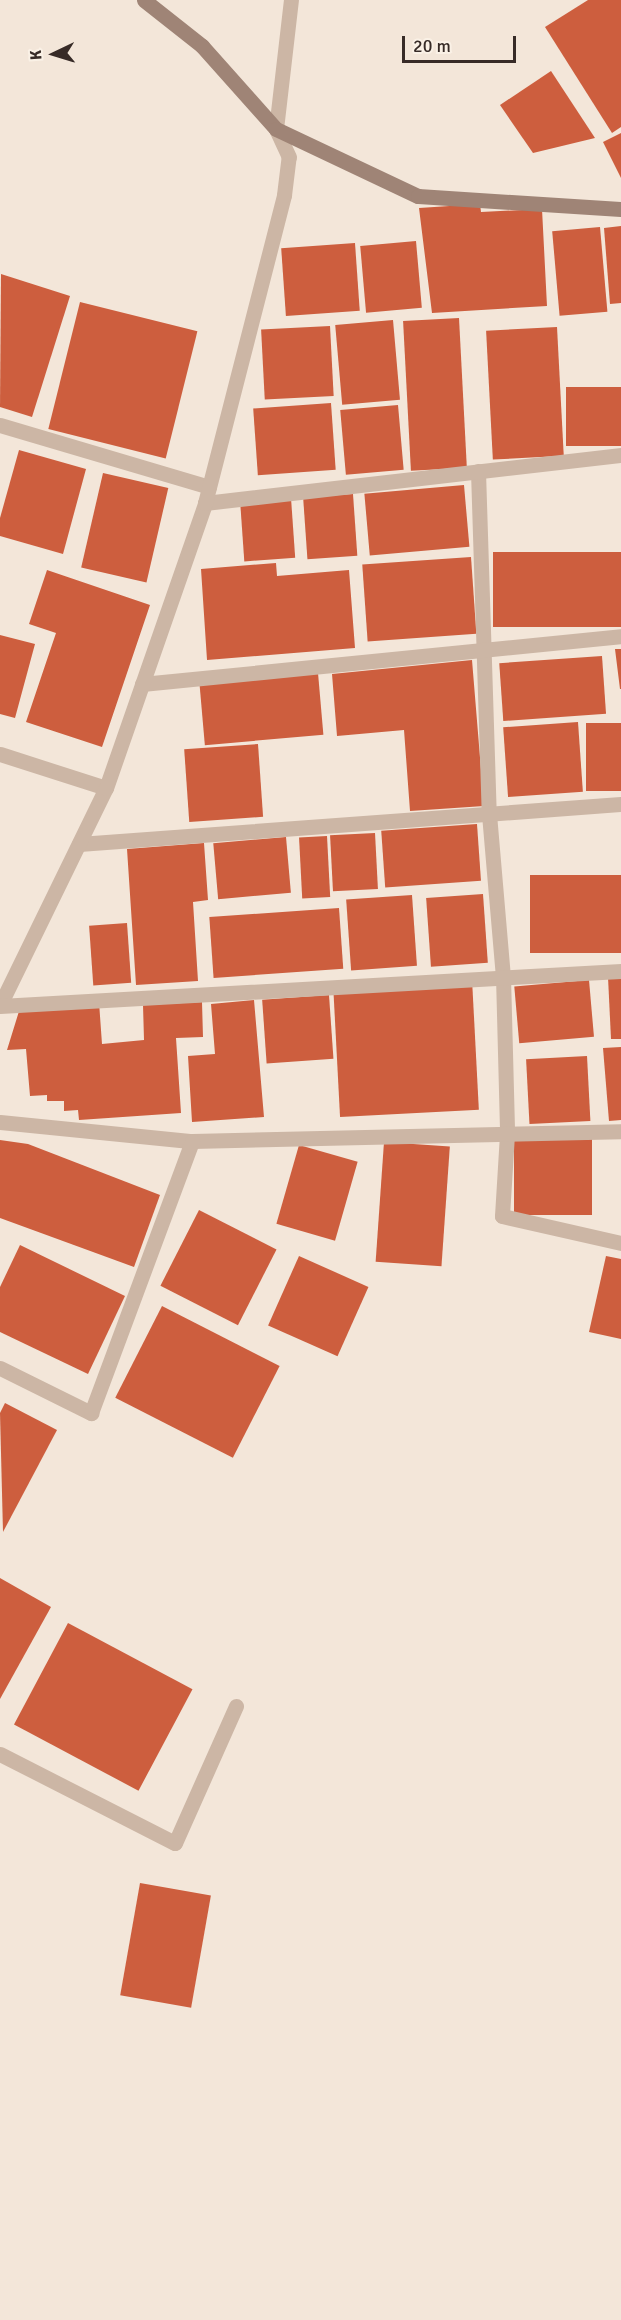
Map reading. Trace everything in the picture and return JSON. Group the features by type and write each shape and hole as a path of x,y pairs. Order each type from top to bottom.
{"street":[{"path":"144,0 202,46 276,129 289,157 284,195 205,503 106,788 0,1005 621,970"},
{"path":"276,129 291,0"},
{"path":"276,129 418,196 621,209"},
{"path":"0,425 209,487"},
{"path":"205,503 621,455"},
{"path":"478,471 489,814 503,976 507,1134 502,1216 621,1243"},
{"path":"142,684 621,636"},
{"path":"0,754 106,788"},
{"path":"79,844 621,804"},
{"path":"0,1122 192,1141 621,1131"},
{"path":"0,1368 91,1413 192,1141"},
{"path":"0,1754 175,1843 236,1706"}],"building":[{"path":"588,0 621,0 621,127 612,133 545,27"},
{"path":"551,71 595,138 533,153 500,105"},
{"path":"621,133 621,178 603,142"},
{"path":"480,204 481,212 542,209 547,306 432,313 419,208"},
{"path":"621,226 621,303 610,304 604,228"},
{"path":"600,227 607,312 560,316 552,231"},
{"path":"416,241 422,308 366,313 360,246"},
{"path":"355,243 360,311 286,316 281,248"},
{"path":"1,274 70,296 32,417 0,407"},
{"path":"80,302 197,331 166,458 48,429"},
{"path":"459,318 467,468 411,471 403,321"},
{"path":"393,320 400,400 342,405 335,325"},
{"path":"330,326 334,396 265,400 261,330"},
{"path":"557,327 564,456 493,460 486,331"},
{"path":"566,387 621,387 621,446 566,446"},
{"path":"331,403 336,470 258,475 253,408"},
{"path":"398,405 404,470 346,475 340,410"},
{"path":"19,450 86,469 63,554 0,536 0,518"},
{"path":"103,473 168,488 146,583 81,568"},
{"path":"464,485 469,547 370,555 364,494"},
{"path":"353,494 357,556 307,559 303,497"},
{"path":"291,498 295,558 244,561 240,502"},
{"path":"493,552 621,552 621,627 493,627"},
{"path":"471,557 476,634 368,641 362,565"},
{"path":"276,563 277,576 349,570 355,648 207,660 201,569"},
{"path":"47,570 150,605 102,747 26,722 56,633 29,624"},
{"path":"0,635 35,644 15,718 0,714"},
{"path":"615,649 621,649 621,689 620,689"},
{"path":"602,656 606,714 503,721 499,663"},
{"path":"472,660 484,806 410,811 404,730 337,736 332,674"},
{"path":"318,673 323,735 205,745 199,683"},
{"path":"578,722 583,792 508,797 503,727"},
{"path":"586,723 621,723 621,791 586,791"},
{"path":"258,744 263,817 189,822 184,749"},
{"path":"477,824 481,881 385,888 381,831"},
{"path":"375,833 378,889 333,891 330,835"},
{"path":"327,836 330,897 302,898 299,837"},
{"path":"286,837 291,893 218,899 213,843"},
{"path":"204,843 208,900 193,902 198,981 136,985 127,849"},
{"path":"530,875 621,875 621,953 530,953"},
{"path":"483,894 488,963 431,967 426,898"},
{"path":"412,895 417,966 351,970 346,900"},
{"path":"339,908 343,969 214,978 209,917"},
{"path":"127,923 131,983 93,986 89,926"},
{"path":"608,977 621,977 621,1039 611,1039"},
{"path":"472,979 479,1110 340,1117 333,986"},
{"path":"589,980 594,1037 519,1043 514,987"},
{"path":"329,995 333,1059 267,1064 262,1000"},
{"path":"254,1000 264,1117 192,1122 188,1056 215,1054 211,1004"},
{"path":"99,1002 102,1044 144,1040 143,1005 202,1002 203,1037 176,1038 181,1113 79,1120 78,1110 64,1111 64,1101 47,1101 47,1095 30,1096 26,1049 7,1050 20,1008"},
{"path":"621,1047 621,1120 609,1121 603,1048"},
{"path":"587,1056 590,1121 529,1124 526,1059"},
{"path":"514,1139 592,1139 592,1215 514,1215"},
{"path":"0,1140 28,1144 160,1195 134,1267 0,1218"},
{"path":"384,1142 450,1147 441,1266 376,1262"},
{"path":"299,1145 358,1162 335,1241 276,1224"},
{"path":"199,1210 277,1249 238,1325 160,1286"},
{"path":"20,1245 125,1296 88,1374 0,1332 0,1287"},
{"path":"299,1256 368,1287 338,1356 268,1325"},
{"path":"606,1256 621,1259 621,1339 589,1332"},
{"path":"162,1306 280,1366 233,1458 115,1398"},
{"path":"5,1403 57,1430 3,1532 0,1413"},
{"path":"0,1578 51,1607 0,1699"},
{"path":"68,1623 192,1689 139,1791 14,1725"},
{"path":"140,1883 211,1896 191,2008 120,1995"}]}
